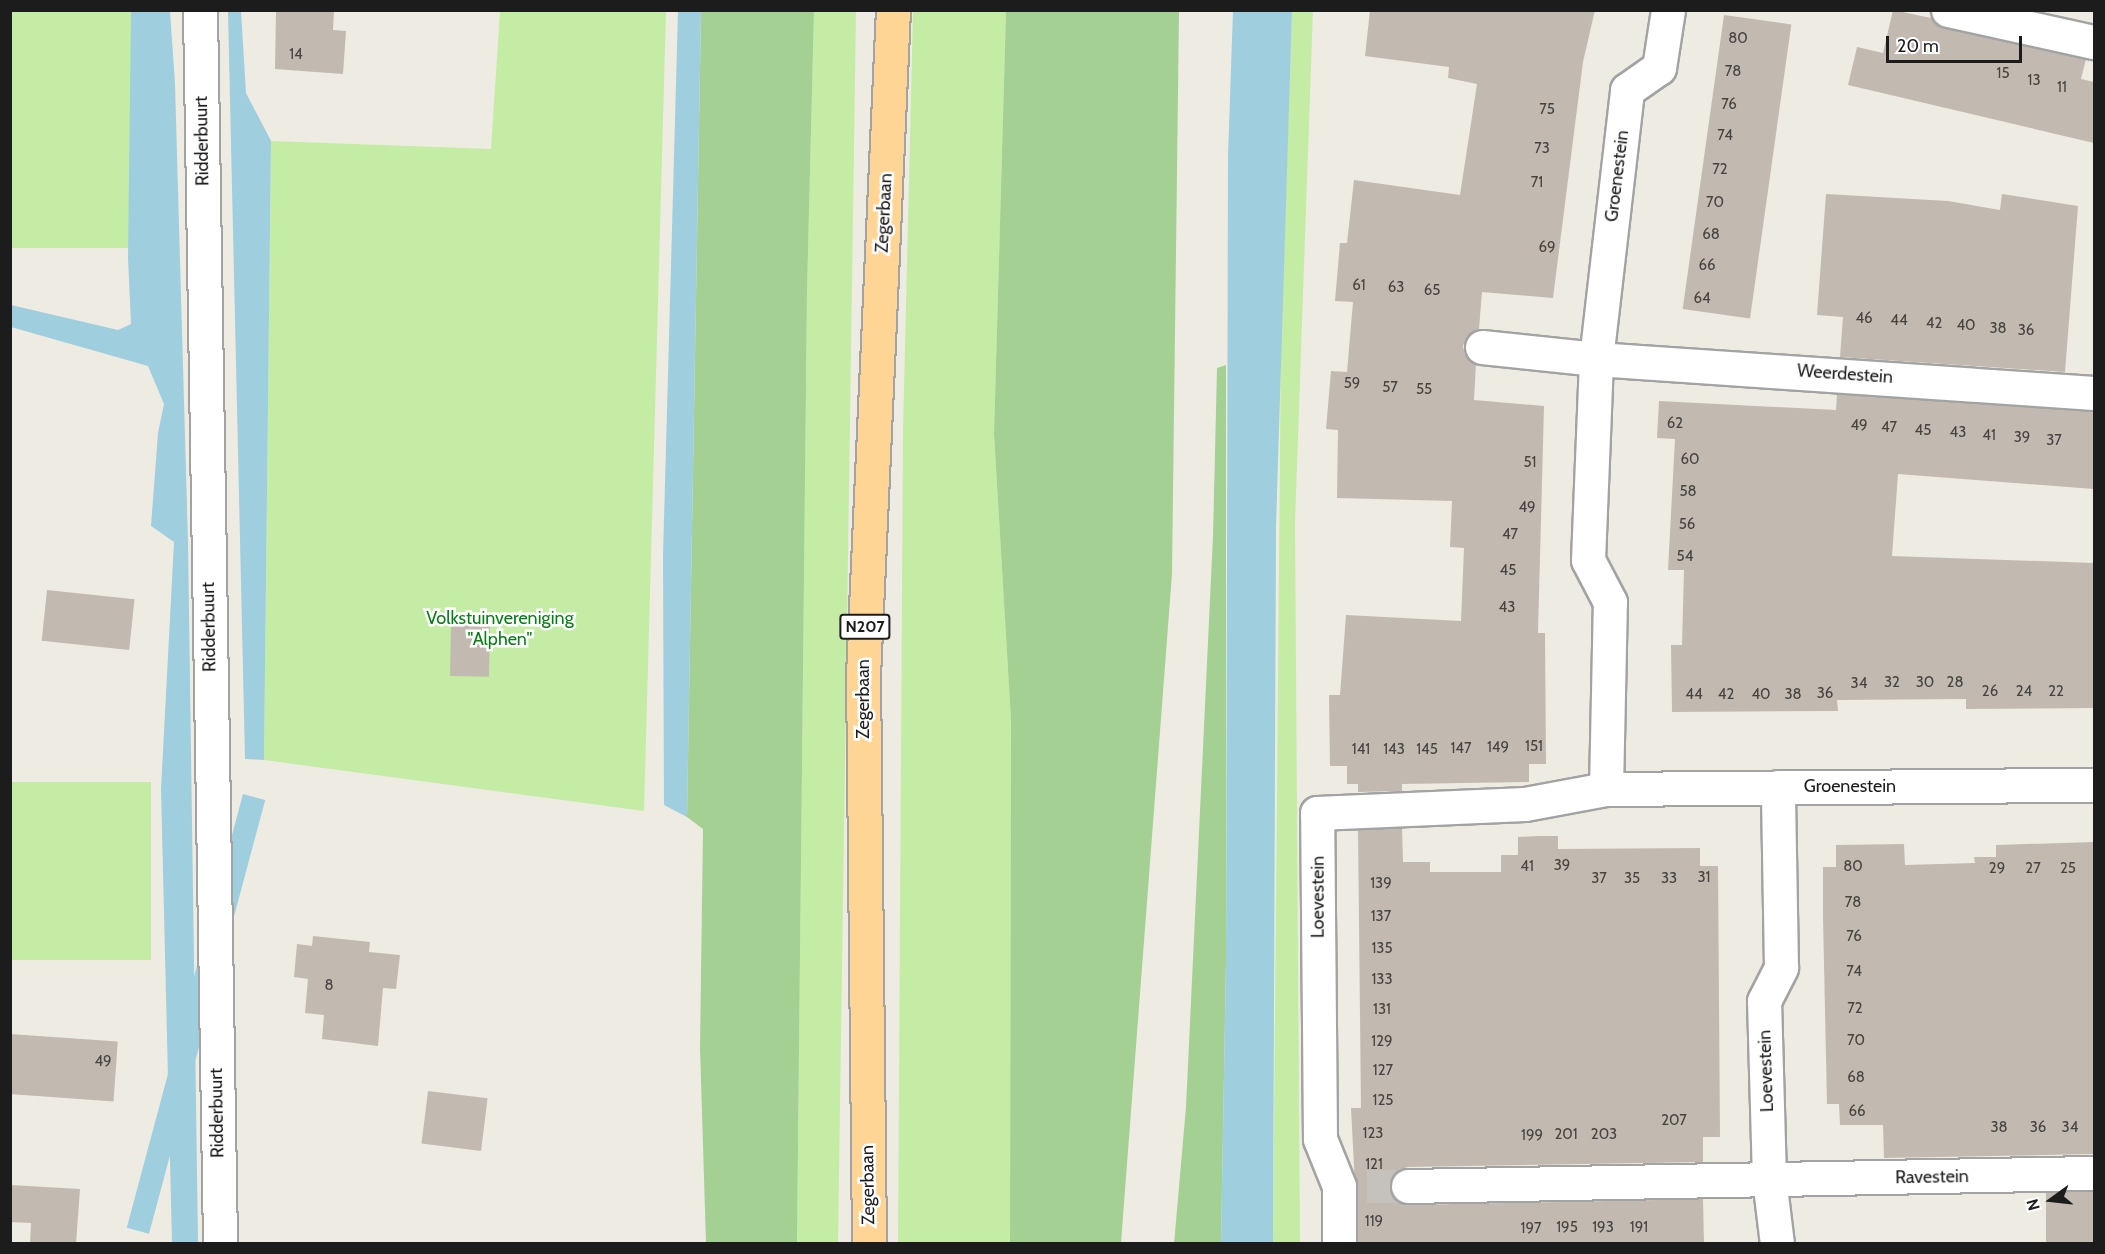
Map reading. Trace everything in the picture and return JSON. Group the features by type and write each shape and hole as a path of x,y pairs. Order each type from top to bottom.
{"main road":[{"name":"Zegerbaan","path":"869,1244 862,675 893,10"}],"street":[{"name":"Ridderbuurt","path":"200,10 220,1244"},
{"name":"Groenestein","path":"1606,789 1610,602 1588,560 1596,359 1628,90 1659,68 1668,10"},
{"path":"1948,10 2007,17 2094,42"},
{"path":"1482,347 1596,359"},
{"name":"Weerdestein","path":"1596,359 1834,373 2094,393"},
{"name":"Groenestein","path":"1525,804 1606,789 2094,785"},
{"name":"Loevestein","path":"1777,1244 1769,1179 1764,1001 1781,967 1778,787"},
{"name":"Loevestein","path":"1339,1244 1353,1186 1320,1139 1317,813 1525,804"},
{"name":"Ravestein","path":"1769,1179 2094,1173"},
{"path":"1408,1186 1769,1179"}],"green space":[{"path":"856,10 838,1243 797,1244 807,292 814,11"},
{"path":"1313,10 1295,522 1300,1243 1273,1244 1281,337 1292,11"},
{"path":"10,11 131,11 131,248 10,248"},
{"name":"Volkstuinvereniging \"Alphen\"","path":"500,11 666,11 644,811 264,760 271,141 491,149"},
{"path":"701,11 814,11 807,292 797,1243 706,1243 700,1048 703,829 687,817"},
{"path":"913,11 1006,11 994,434 1011,720 1010,1243 898,1244 903,432"},
{"path":"1006,11 1179,11 1172,574 1121,1243 1010,1243 1011,720 994,434"},
{"path":"1226,365 1226,962 1221,1243 1174,1244 1186,1107 1213,536 1217,368"},
{"path":"11,782 151,782 151,960 11,960"}],"water":[{"path":"131,11 170,11 175,84 188,542 198,1243 172,1243 161,789 174,542 151,526 158,433 164,404 148,366 11,327 11,305 118,330 131,324 128,258"},
{"path":"228,11 241,11 246,93 271,141 264,760 245,759"},
{"path":"678,11 701,11 687,817 664,805 663,556"},
{"path":"1233,11 1292,11 1276,527 1273,1244 1221,1243 1226,962 1228,155"},
{"path":"243,794 265,800 149,1234 127,1228"}],"building":[{"path":"276,10 334,10 333,30 346,31 343,74 275,69"},
{"path":"1370,10 1595,10 1583,62 1553,298 1482,292 1479,329 1467,336 1463,346 1465,355 1476,364 1474,400 1544,406 1538,633 1545,633 1546,764 1529,764 1529,782 1402,784 1402,791 1358,792 1358,784 1347,784 1347,766 1330,766 1329,695 1340,695 1346,615 1461,621 1464,548 1450,547 1452,501 1337,498 1338,430 1326,429 1331,371 1347,372 1353,302 1335,301 1340,243 1347,243 1354,180 1460,195 1477,84 1448,78 1449,67 1365,56"},
{"path":"1893,10 1931,18 1944,28 2086,59 2081,79 2094,82 2094,143 1848,85 1857,47 1883,53"},
{"path":"1724,15 1791,24 1750,319 1683,309"},
{"path":"1826,194 1948,201 2000,210 2002,194 2078,206 2065,372 1840,357 1843,317 1817,315"},
{"path":"1837,394 2094,411 2094,489 1898,474 1892,556 2094,563 2094,708 1966,709 1966,699 1837,700 1838,711 1672,712 1671,645 1682,645 1684,570 1668,570 1675,439 1657,438 1659,401 1836,410"},
{"path":"47,590 135,599 129,650 42,641"},
{"path":"451,622 490,623 489,677 450,676"},
{"path":"1402,828 1403,862 1430,862 1430,872 1501,872 1501,855 1518,855 1518,837 1539,836 1558,836 1558,849 1700,848 1700,866 1718,866 1720,1137 1703,1137 1703,1162 1408,1167 1398,1170 1389,1186 1392,1196 1408,1205 1703,1199 1704,1244 1358,1244 1351,1108 1361,1108 1358,830"},
{"path":"2094,842 2094,1154 1884,1158 1883,1125 1840,1125 1839,1104 1827,1104 1823,917 1823,867 1836,867 1836,845 1904,844 1905,865 1975,863 1974,857 1996,857 1996,845"},
{"path":"313,936 370,942 369,952 400,955 396,989 383,988 378,1046 322,1039 324,1015 305,1013 308,979 294,977 297,944 312,946"},
{"path":"10,1034 118,1042 114,1101 10,1094"},
{"path":"428,1091 488,1098 481,1151 422,1144"},
{"path":"10,1185 80,1189 76,1244 30,1244 31,1223 10,1222"},
{"path":"2046,1192 2094,1192 2094,1244 2046,1244"}],"tunnel":[{"path":"1367,1186 1408,1186"}]}
